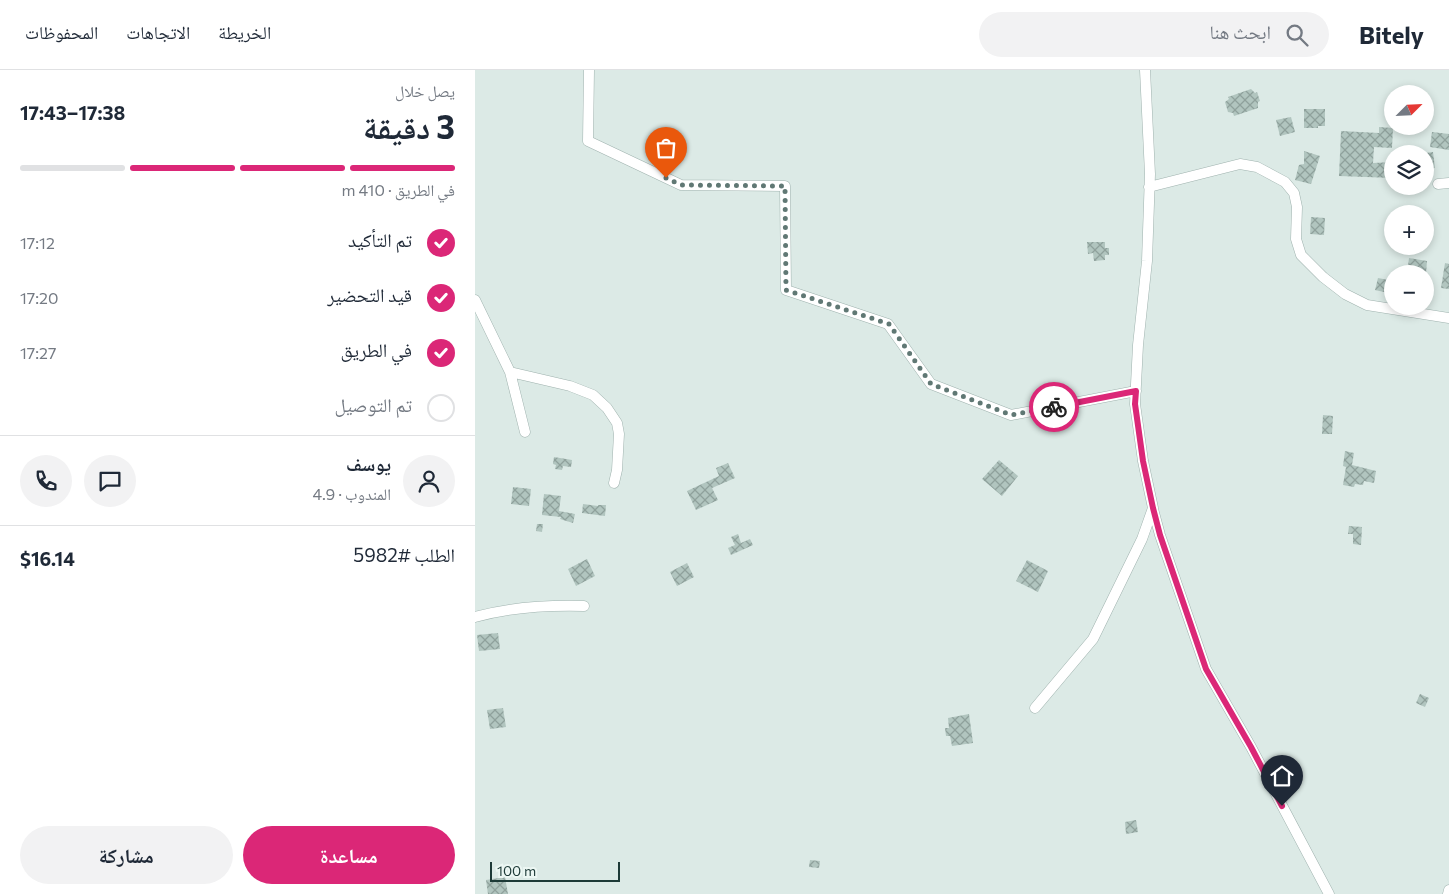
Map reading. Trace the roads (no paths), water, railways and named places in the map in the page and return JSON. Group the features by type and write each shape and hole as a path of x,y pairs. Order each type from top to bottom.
{"street":[{"path":"589,70 588,140 681,185 785,186 786,290 889,324 931,384 1011,415 1136,391"},
{"path":"1145,70 1149,139 1147,261 1138,345 1135,404 1143,461 1153,508 1160,535 1206,669 1251,747 1329,894"},
{"path":"1149,187 1240,164 1257,166 1285,182 1294,193 1297,208 1296,239 1301,255 1323,277 1345,294 1367,305 1449,318"},
{"path":"475,300 510,372 525,432"},
{"path":"510,372 571,386 593,395 607,408 617,423 619,434 617,470 614,483"},
{"path":"1035,708 1093,639 1142,539 1153,508"},
{"path":"475,617 506,609 555,605 584,606"}]}
